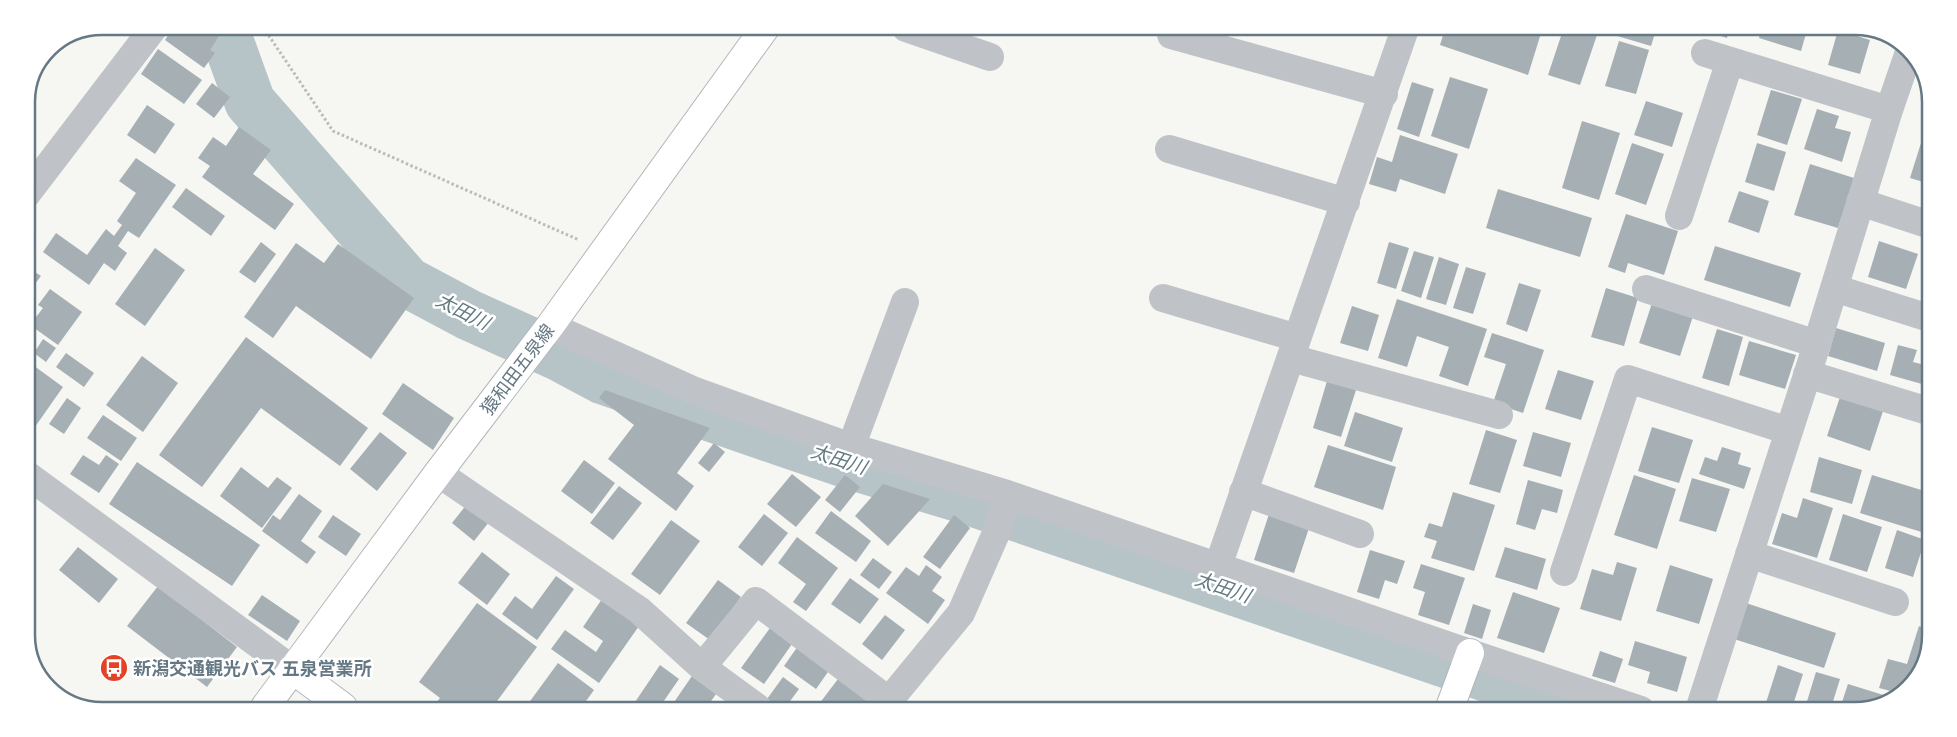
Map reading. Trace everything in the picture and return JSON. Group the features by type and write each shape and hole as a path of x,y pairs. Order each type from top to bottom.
{"main road":[{"name":"猿和田五泉線","path":"269,702 438,473 526,359 760,35"},
{"path":"1452,702 1466,664"},
{"path":"292,669 336,702"}],"street":[{"path":"35,183 148,35"},
{"path":"927,35 990,56"},
{"path":"1175,35 1384,94"},
{"path":"1218,566 1403,35"},
{"path":"1679,216 1718,57 1889,110"},
{"path":"1702,702 1906,59"},
{"path":"1169,149 1346,202"},
{"path":"1860,202 1922,222"},
{"path":"1834,288 1922,316"},
{"path":"1646,289 1817,344"},
{"path":"1163,298 1294,348 1499,415"},
{"path":"851,447 905,302"},
{"path":"550,326 695,391 851,447 1007,494 1218,566 1466,664 1611,702"},
{"path":"1807,374 1922,409"},
{"path":"1564,572 1628,378 1789,431"},
{"path":"438,473 639,610 702,667 750,702"},
{"path":"35,481 292,669"},
{"path":"1243,492 1360,534"},
{"path":"887,702 961,613 996,531 1007,494"},
{"path":"1749,554 1895,602"},
{"path":"702,667 756,601 882,702"}],"path":[{"path":"268,35 333,131 604,251"}],"building":[{"path":"168,35 219,36 210,50 215,53 204,68 165,40"},
{"path":"1443,35 1540,35 1528,75 1440,45"},
{"path":"1561,35 1597,35 1580,85 1548,75"},
{"path":"1614,35 1654,35 1651,46"},
{"path":"1760,35 1806,35 1801,51 1759,38"},
{"path":"1837,35 1854,35 1870,40 1860,74 1828,65"},
{"path":"1619,41 1649,50 1636,94 1605,86"},
{"path":"158,49 202,80 184,104 141,74"},
{"path":"1450,77 1488,89 1469,149 1431,136"},
{"path":"1412,82 1434,89 1419,137 1397,129"},
{"path":"212,83 230,97 214,118 196,104"},
{"path":"1771,90 1802,99 1787,145 1757,135"},
{"path":"1646,101 1683,113 1672,147 1634,135"},
{"path":"147,105 175,124 155,154 127,135"},
{"path":"1817,109 1839,116 1835,128 1851,132 1842,162 1804,149"},
{"path":"1582,121 1620,133 1599,200 1562,188"},
{"path":"239,127 271,150 253,174 294,204 275,230 202,177 210,166 198,158 213,137 226,146"},
{"path":"1400,135 1458,154 1445,194 1400,179 1396,192 1369,184 1377,157 1392,162"},
{"path":"1632,143 1664,154 1646,205 1615,194"},
{"path":"1757,143 1786,152 1774,191 1745,182"},
{"path":"1921,143 1922,182 1910,178"},
{"path":"136,158 176,185 139,238 128,231 118,246 127,253 115,271 104,263 89,285 43,252 56,233 87,255 106,229 114,236 122,225 117,221 136,193 119,181"},
{"path":"1810,164 1854,178 1838,228 1794,215"},
{"path":"186,188 225,216 211,236 172,207"},
{"path":"1498,189 1592,218 1580,257 1486,228"},
{"path":"1739,191 1769,201 1759,233 1728,222"},
{"path":"1626,214 1678,231 1664,275 1628,263 1625,273 1608,267"},
{"path":"1879,241 1918,254 1906,289 1868,277"},
{"path":"261,242 276,254 255,283 239,272"},
{"path":"1389,242 1409,248 1396,289 1377,283"},
{"path":"296,243 324,263 338,244 414,298 371,359 296,306 273,338 244,317"},
{"path":"1715,246 1801,273 1790,307 1704,280"},
{"path":"155,248 185,270 145,326 115,304"},
{"path":"1414,251 1434,257 1421,298 1401,291"},
{"path":"1439,257 1459,264 1446,305 1426,299"},
{"path":"1466,267 1486,273 1473,314 1453,308"},
{"path":"35,272 41,276 35,284"},
{"path":"1519,283 1541,290 1527,332 1506,324"},
{"path":"1606,288 1638,298 1624,346 1591,337"},
{"path":"50,289 82,312 58,345 35,329 35,318 43,308 38,305"},
{"path":"1397,299 1487,329 1468,386 1439,376 1449,347 1417,336 1407,367 1378,358"},
{"path":"1652,303 1693,316 1680,356 1639,343"},
{"path":"1352,306 1379,315 1368,351 1340,343"},
{"path":"1836,328 1885,343 1877,371 1828,356"},
{"path":"1717,329 1743,337 1729,386 1702,378"},
{"path":"1492,333 1544,350 1523,413 1493,403 1506,364 1484,357"},
{"path":"246,337 368,428 340,466 261,408 202,487 159,455"},
{"path":"43,339 56,348 46,362 35,354"},
{"path":"1749,341 1796,355 1785,389 1739,375"},
{"path":"1898,345 1917,350 1913,362 1922,364 1922,384 1890,375"},
{"path":"66,353 94,373 84,387 56,367"},
{"path":"142,356 178,383 143,432 106,405"},
{"path":"35,367 63,387 35,427"},
{"path":"1558,370 1594,381 1581,420 1545,409"},
{"path":"1327,381 1356,390 1341,437 1313,428"},
{"path":"403,383 454,418 433,450 382,414"},
{"path":"605,390 710,428 677,473 694,486 676,511 608,459 634,425 599,398"},
{"path":"1840,397 1883,411 1870,451 1827,436"},
{"path":"67,398 81,408 64,434 49,424"},
{"path":"1355,412 1403,428 1392,462 1344,446"},
{"path":"103,415 137,438 121,461 87,438"},
{"path":"1652,427 1693,440 1679,483 1638,471"},
{"path":"1486,430 1517,440 1500,493 1469,484"},
{"path":"380,432 407,453 377,491 350,469"},
{"path":"1533,432 1571,443 1561,477 1523,466"},
{"path":"714,443 725,452 709,472 698,463"},
{"path":"1328,445 1396,467 1383,510 1314,487"},
{"path":"1722,447 1741,453 1738,464 1751,468 1744,489 1699,474 1705,457 1717,461"},
{"path":"83,455 99,465 106,455 119,464 99,493 70,474"},
{"path":"1819,457 1862,470 1852,504 1810,492"},
{"path":"584,460 615,483 592,514 561,491"},
{"path":"137,462 260,545 232,586 109,504"},
{"path":"241,467 268,488 277,477 292,488 262,528 220,496"},
{"path":"792,474 821,497 796,527 767,504"},
{"path":"845,475 860,487 840,512 825,500"},
{"path":"1634,475 1676,489 1657,549 1614,535"},
{"path":"1872,475 1922,490 1922,532 1860,513"},
{"path":"1692,478 1730,489 1716,532 1679,521"},
{"path":"1528,480 1563,490 1557,513 1542,509 1535,530 1516,524"},
{"path":"883,484 930,499 888,546 855,516"},
{"path":"619,486 642,503 613,540 590,523"},
{"path":"1453,492 1495,505 1474,571 1431,558 1437,541 1424,537 1429,523 1442,527"},
{"path":"299,494 322,511 301,541 316,552 307,564 262,531 273,515 280,520"},
{"path":"1803,498 1833,508 1817,558 1772,544 1782,513 1797,518"},
{"path":"471,499 493,517 474,541 452,523"},
{"path":"831,511 871,541 856,562 815,533"},
{"path":"1270,511 1310,525 1294,573 1254,560"},
{"path":"764,514 788,533 762,566 738,547"},
{"path":"1843,514 1882,527 1867,572 1829,560"},
{"path":"333,515 361,534 346,556 318,537"},
{"path":"954,515 970,528 940,569 923,557"},
{"path":"671,520 700,541 660,595 631,574"},
{"path":"1897,530 1922,539 1922,549 1913,577 1885,568"},
{"path":"797,537 838,568 806,611 793,602 806,584 778,563"},
{"path":"78,547 118,579 99,603 59,570"},
{"path":"1505,547 1546,559 1537,590 1495,577"},
{"path":"1370,550 1405,561 1397,584 1385,580 1379,599 1357,592"},
{"path":"482,552 510,574 487,605 458,583"},
{"path":"873,558 892,572 879,589 860,575"},
{"path":"1617,562 1637,568 1621,621 1580,609 1592,569 1613,575"},
{"path":"1421,564 1465,578 1449,625 1418,615 1425,592 1413,588"},
{"path":"926,565 942,577 932,591 945,600 928,624 886,593 906,567 919,576"},
{"path":"1670,565 1713,579 1699,624 1656,611"},
{"path":"556,576 574,589 537,640 502,614 515,596 532,609"},
{"path":"850,578 879,599 860,624 831,604"},
{"path":"718,580 741,597 710,640 686,623"},
{"path":"158,586 237,647 207,687 127,626"},
{"path":"1513,592 1560,608 1544,653 1497,638"},
{"path":"262,595 300,621 287,641 248,615"},
{"path":"602,599 639,626 599,683 551,649 565,630 596,652 603,641 583,627"},
{"path":"477,603 537,647 496,702 437,702 440,698 419,682"},
{"path":"1746,603 1836,633 1824,668 1734,639"},
{"path":"1473,604 1491,610 1482,639 1464,633"},
{"path":"885,615 905,630 882,660 862,644"},
{"path":"1919,626 1922,627 1921,644 1913,669 1891,691 1879,688 1888,659 1907,664"},
{"path":"770,628 792,644 764,684 741,668"},
{"path":"1635,641 1687,657 1677,692 1647,683 1650,672 1628,665"},
{"path":"798,646 830,669 816,689 784,666"},
{"path":"1600,651 1623,659 1615,683 1592,676"},
{"path":"558,663 594,690 585,702 529,702"},
{"path":"660,665 679,679 663,702 635,702"},
{"path":"1778,665 1803,674 1794,702 1766,702"},
{"path":"1816,672 1840,679 1833,702 1807,702"},
{"path":"694,673 719,690 710,702 674,702"},
{"path":"783,677 799,689 789,702 771,702 767,699"},
{"path":"838,679 867,701 866,702 821,702"},
{"path":"1848,684 1884,695 1868,701 1842,702"}],"waterway":[{"name":"太田川","path":"226,35 250,102 407,282 469,315 560,356 603,379 847,463 967,499 1562,702"}],"place":[{"name":"新潟交通観光バス 五泉営業所","path":"114,668"}]}
